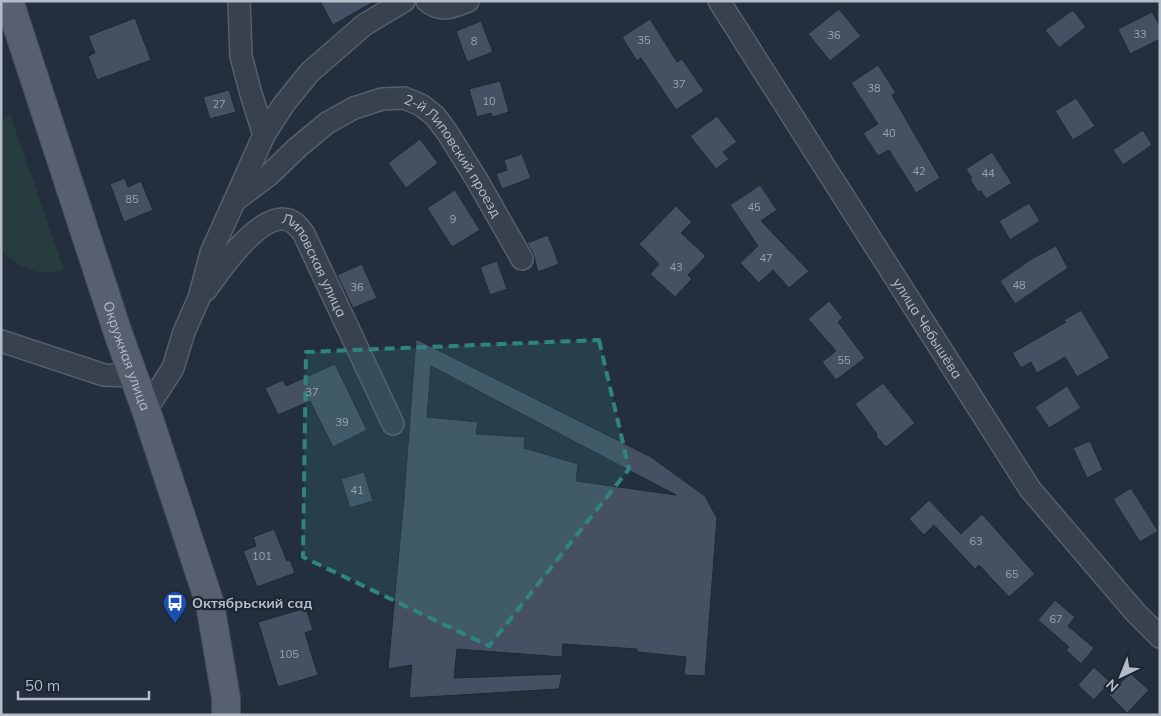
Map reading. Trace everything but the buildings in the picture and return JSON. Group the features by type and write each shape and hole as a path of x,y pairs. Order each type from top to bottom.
{"main road":[{"name":"Окружная улица","path":"9,1 210,604 226,698 226,715"}],"street":[{"path":"239,1 241,56 264,135"},
{"path":"146,410 173,368 184,332 199,298 211,253 264,135 284,104 310,72 364,25 404,1"},
{"path":"427,1 438,8 446,9 468,1"},
{"name":"улица Чебышёва","path":"719,1 1030,489 1135,612 1160,637"},
{"name":"2-й Липовский проезд","path":"236,199 269,175 327,123 354,108 382,99 404,98 421,105 435,116 448,132 522,259"},
{"name":"Липовская улица","path":"199,298 229,259 254,233 269,223 282,218 297,225 304,234 393,424"},
{"path":"1,341 104,375 133,376"}],"highlighted area":[{"path":"599,340 629,469 489,646 303,557 306,352"}],"green space":[{"path":"10,114 64,270 46,273 30,270 15,262 1,250 1,120"}],"place":[{"name":"Октябрьский сад","path":"175,624"}]}
